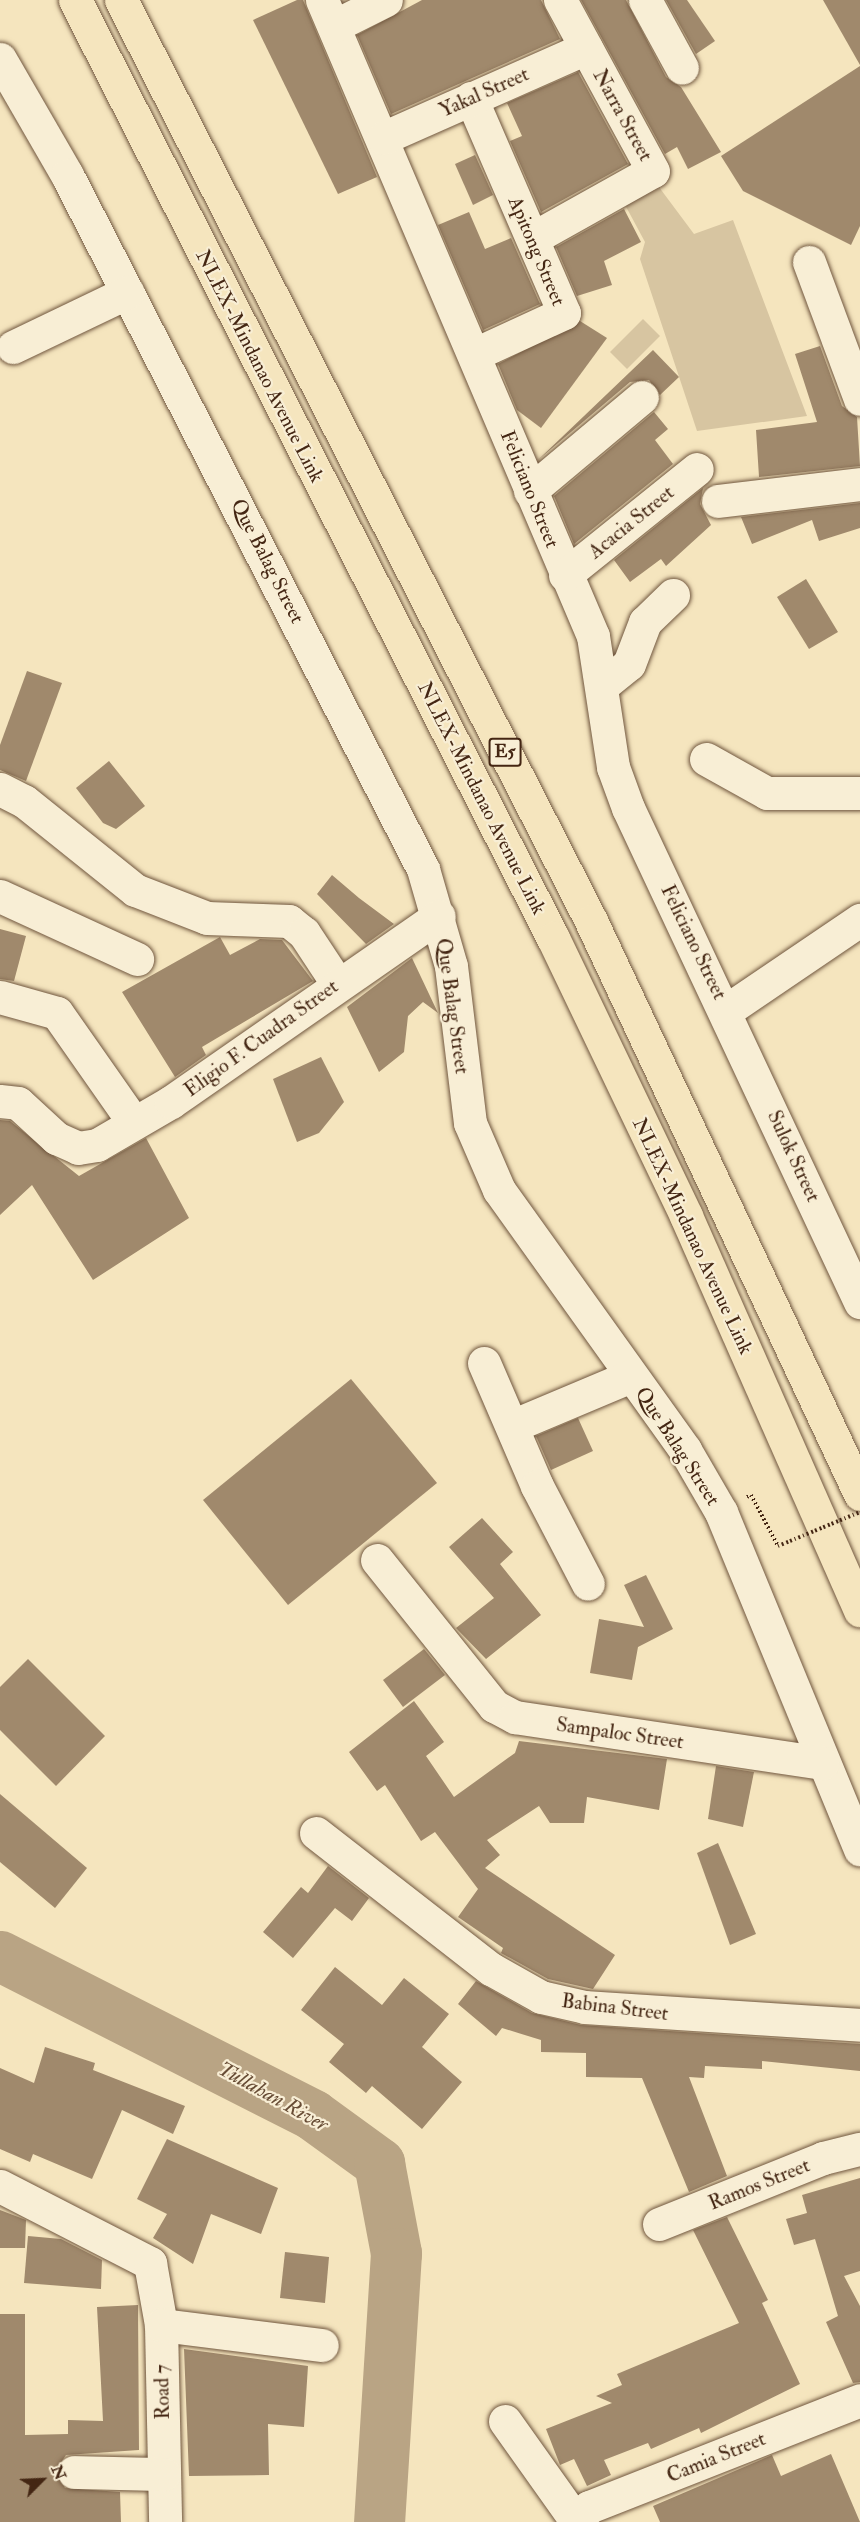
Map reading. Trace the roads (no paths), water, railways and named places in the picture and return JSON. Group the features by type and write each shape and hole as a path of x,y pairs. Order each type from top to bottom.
{"highway":[{"name":"NLEX-Mindanao Avenue Link","path":"75,0 554,938 691,1227 860,1610"},
{"name":"NLEX-Mindanao Avenue Link","path":"120,0 591,921 860,1494"}],"street":[{"name":"Feliciano Street","path":"386,0 328,13 475,354 592,636 603,685 613,767 628,808 727,1010"},
{"name":"Narra Street","path":"533,238 653,171 560,0"},
{"path":"645,0 682,68"},
{"name":"Yakal Street","path":"383,138 586,48"},
{"name":"Que Balag Street","path":"0,59 128,292 370,760 440,916 474,1132 499,1191 631,1376 721,1512 860,1849"},
{"name":"Apitong Street","path":"471,98 564,313 475,354"},
{"path":"809,262 858,387"},
{"path":"13,348 128,292"},
{"path":"530,491 642,397"},
{"name":"Acacia Street","path":"565,575 697,469"},
{"path":"718,501 860,484"},
{"path":"603,685 629,664 645,622 673,596"},
{"path":"706,759 767,793 860,793"},
{"path":"0,789 24,801 135,890 207,918 289,921 304,933 337,983"},
{"path":"0,896 137,959"},
{"name":"Eligio F. Cuadra Street","path":"0,1101 18,1103 56,1138 78,1149 97,1145 134,1123 337,983 440,916"},
{"path":"727,1010 860,920"},
{"path":"0,997 57,1013 134,1123"},
{"name":"Sulok Street","path":"727,1010 860,1302"},
{"path":"484,1363 588,1584"},
{"path":"512,1426 631,1376"},
{"name":"Sampaloc Street","path":"377,1560 449,1645 494,1706 515,1718 823,1763"},
{"name":"Babina Street","path":"316,1833 491,1969 541,1997 585,2007 691,2016 860,2025"},
{"name":"Ramos Street","path":"659,2224 823,2158 860,2149"},
{"name":"Road 7","path":"0,2186 150,2264 161,2325 165,2522"},
{"path":"161,2325 322,2345"},
{"name":"Camia Street","path":"576,2522 589,2507 859,2402"},
{"path":"505,2421 576,2522"},
{"path":"74,2472 164,2474"}],"waterway":[{"name":"Tullahan River","path":"0,1956 313,2115 379,2163 396,2253 379,2522"}]}
